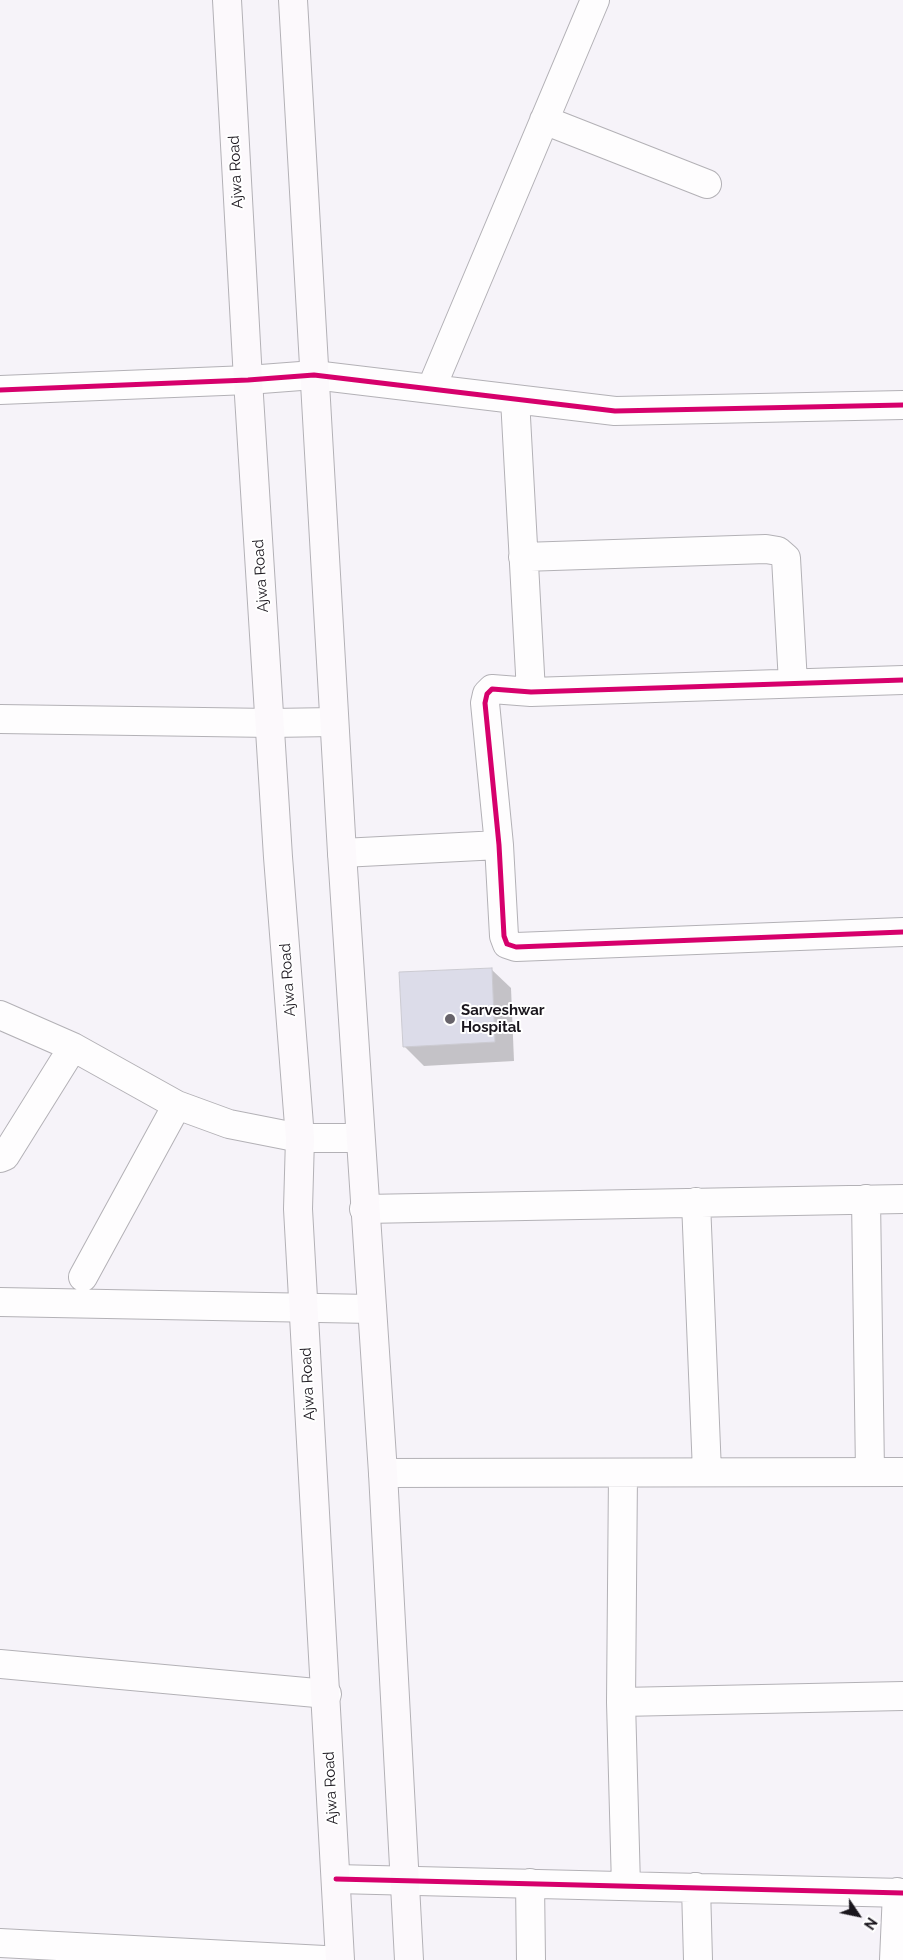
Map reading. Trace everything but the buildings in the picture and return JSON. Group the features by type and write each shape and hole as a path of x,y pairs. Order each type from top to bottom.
{"main road":[{"name":"Ajwa Road","path":"227,0 248,380 278,857 300,1138 298,1209 340,1960"},
{"path":"293,0 342,853 364,1209 383,1473 409,1960"}],"street":[{"path":"431,389 595,0"},
{"path":"544,120 707,184"},
{"path":"0,390 248,380 314,375 615,411 903,405"},
{"path":"515,399 531,692"},
{"path":"523,557 766,549 778,551 786,558 793,683"},
{"path":"903,680 531,692 492,689 487,694 485,702 499,845 504,936 507,944 516,947 903,932"},
{"path":"0,719 270,723 334,722"},
{"path":"342,853 499,845"},
{"path":"0,1015 73,1048 177,1105 228,1124 300,1138 360,1138"},
{"path":"0,1158 5,1156 73,1048"},
{"path":"83,1277 177,1105"},
{"path":"866,1199 870,1472"},
{"path":"364,1209 903,1199"},
{"path":"696,1202 707,1472"},
{"path":"0,1302 372,1308"},
{"path":"383,1473 903,1472"},
{"path":"624,1473 621,1702 626,1886"},
{"path":"0,1664 326,1694"},
{"path":"621,1702 903,1696"},
{"path":"336,1879 900,1893 894,1960"},
{"path":"530,1883 531,1960"},
{"path":"696,1887 698,1960"},
{"path":"0,1943 324,1960"}],"cycle path":[{"path":"0,390 248,380 314,375 615,411 903,405"},
{"path":"903,680 531,692 492,689 487,694 485,703 499,845 504,936 507,944 516,947 903,932"},
{"path":"336,1879 903,1893"}],"place":[{"name":"Sarveshwar Hospital","path":"450,1019"}]}
